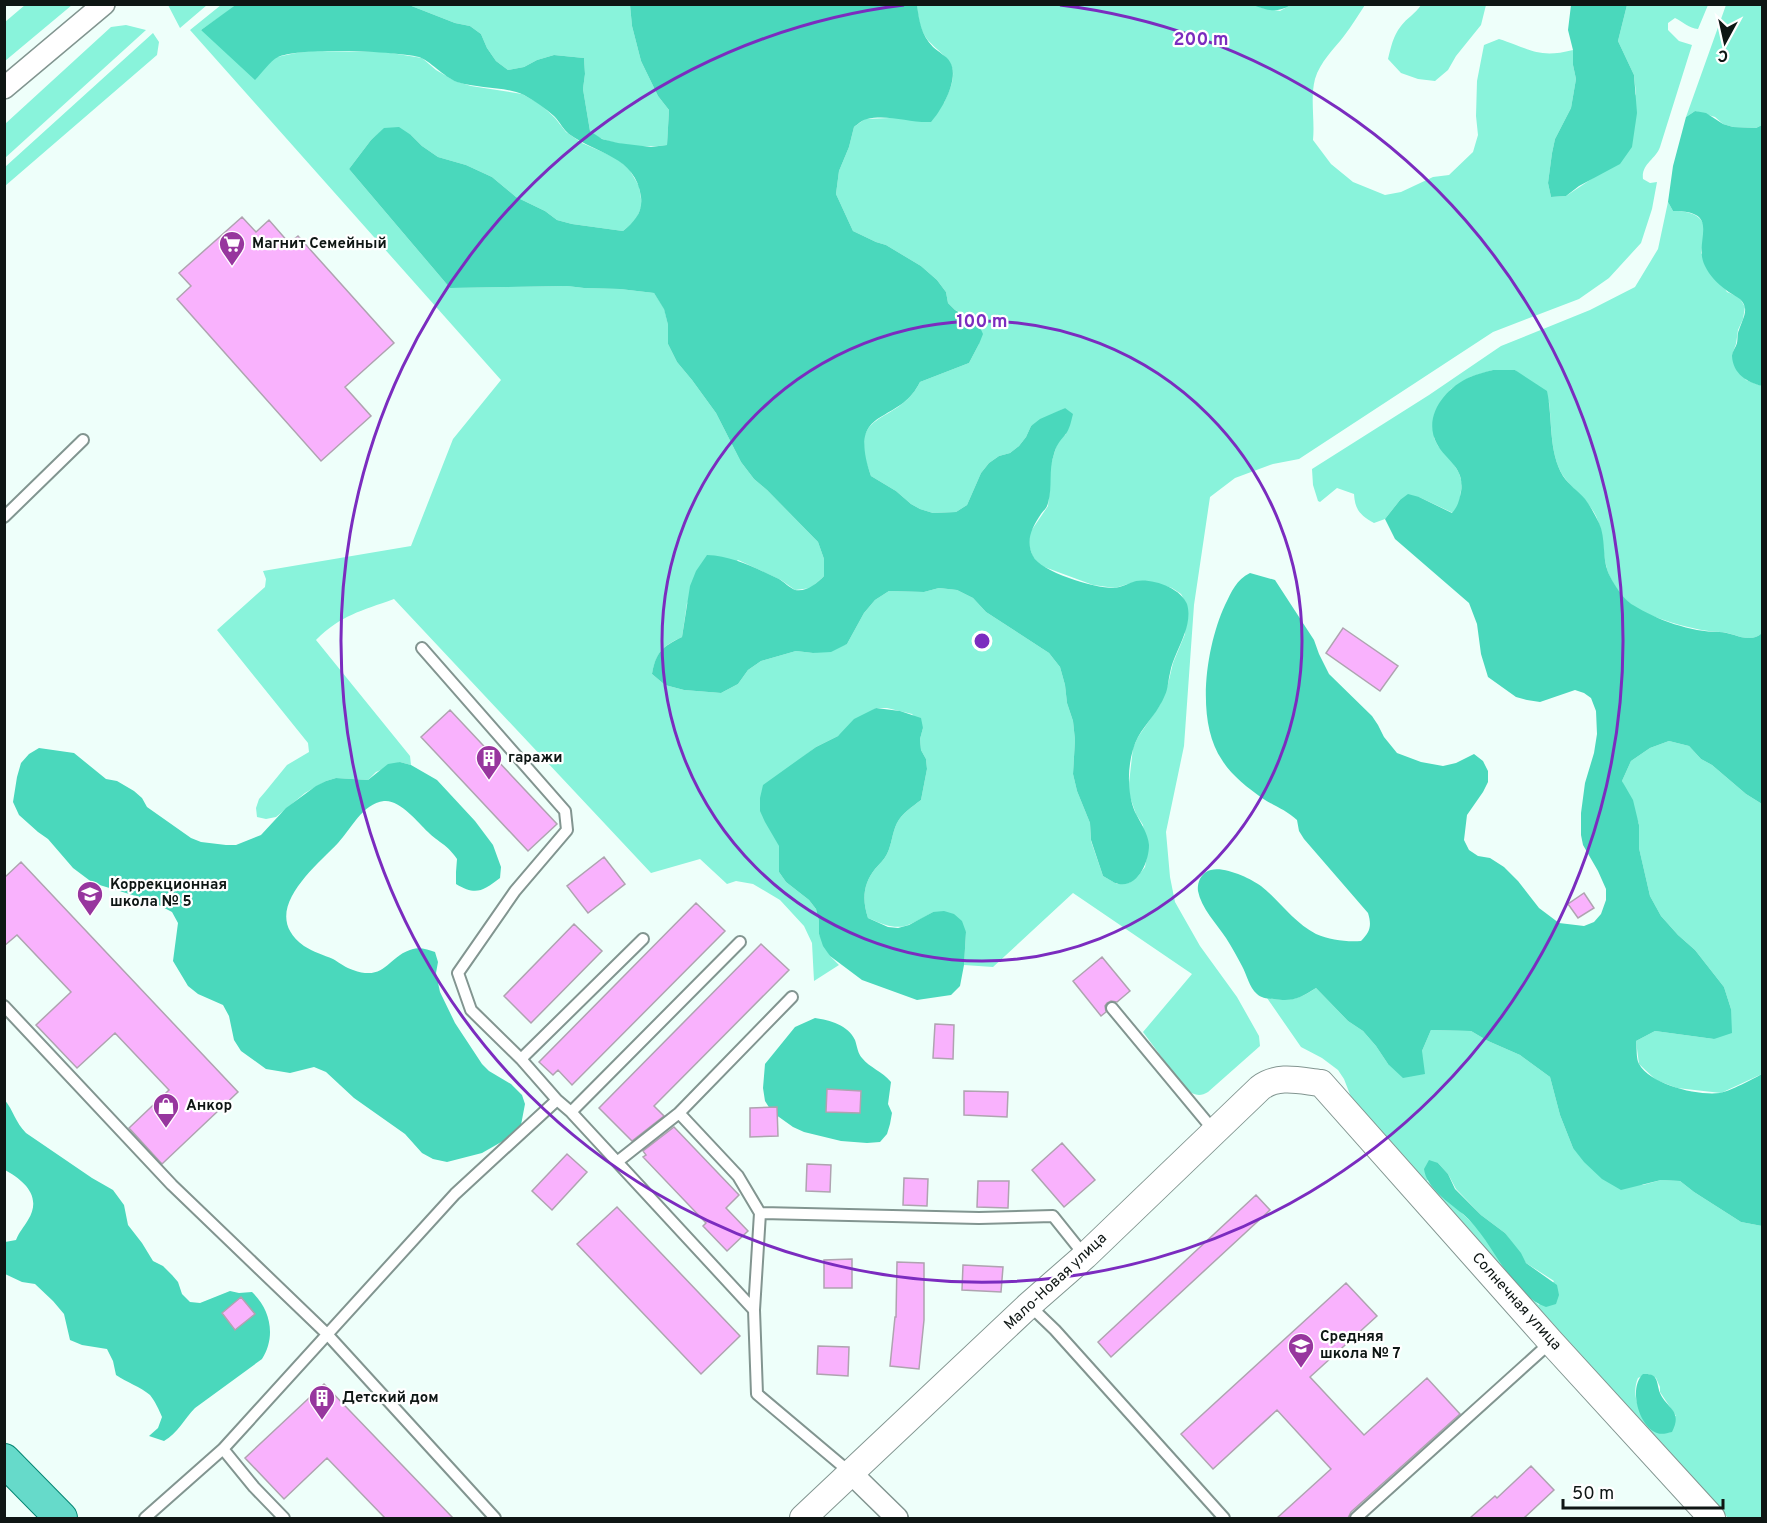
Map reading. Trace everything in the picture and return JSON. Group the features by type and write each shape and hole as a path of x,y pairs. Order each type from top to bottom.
{"main road":[{"path":"4,1460 61,1518"}],"street":[{"path":"4,88 104,4"},
{"name":"Мало-Новая улица","path":"803,1518 1029,1305 1085,1256 1265,1084 1277,1079 1321,1083"},
{"name":"Солнечная улица","path":"1321,1083 1712,1518"},
{"path":"852,1474 897,1518"}],"lane":[{"path":"4,517 83,440"},
{"path":"422,648 565,811 567,830 515,891 458,973 471,1010 571,1112 754,1310"},
{"path":"521,1059 643,939"},
{"path":"571,1112 740,942"},
{"path":"617,1162 679,1113 792,997"},
{"path":"4,1006 172,1185 327,1334 495,1518"},
{"path":"1112,1008 1215,1132"},
{"path":"145,1518 223,1449 455,1194 557,1100"},
{"path":"679,1113 738,1176 760,1213 754,1310 757,1394 852,1474"},
{"path":"760,1213 979,1218 1053,1216 1085,1256"},
{"path":"1029,1305 1055,1330 1224,1518"},
{"path":"1356,1518 1551,1341"},
{"path":"223,1449 254,1487 284,1518"}],"green space":[{"path":"168,4 207,5 180,28"},
{"path":"237,4 409,5 455,23 470,26 481,34 496,61 508,70 524,67 554,55 584,58 583,89 590,131 602,139 651,147 667,145 669,110 658,96 641,61 632,26 630,5 917,5 923,32 933,47 949,60 953,69 948,94 931,122 875,118 863,120 854,127 839,171 836,194 853,231 886,245 921,266 937,280 946,292 948,303 955,310 978,323 983,334 969,363 920,382 911,396 900,406 870,426 865,437 865,453 871,476 896,491 911,504 933,513 956,512 967,505 981,473 989,463 1019,446 1031,426 1040,419 1065,408 1073,414 1068,430 1057,445 1052,460 1048,505 1031,534 1030,545 1033,556 1046,568 1096,586 1115,588 1143,580 1165,585 1184,598 1188,610 1186,629 1172,665 1166,693 1138,737 1130,764 1129,785 1132,804 1149,845 1144,867 1135,879 1123,884 1115,883 1103,876 1091,840 1090,823 1073,774 1075,740 1073,721 1060,667 1049,653 986,612 973,598 957,590 939,588 924,592 889,591 875,600 864,613 847,644 831,652 796,651 761,661 748,670 738,684 721,693 684,690 665,685 652,674 661,651 682,637 690,586 696,571 707,555 744,563 779,579 795,590 803,590 811,587 824,576 824,559 818,542 754,479 741,462 716,413 677,362 668,344 668,325 664,309 654,293 567,286 450,288 349,169 371,140 384,128 399,127 438,157 466,165 492,177 516,197 545,211 557,220 623,231 634,220 641,207 638,183 623,164 569,134 554,116 524,95 508,90 457,82 419,57 347,51 289,54 275,59 255,80 201,30"},
{"path":"1253,4 1280,11 1291,5 1365,5 1317,73 1313,94 1313,140 1331,164 1353,182 1385,195 1401,192 1433,177 1449,175 1473,152 1478,135 1477,81 1484,45 1499,39 1543,53 1573,50 1576,79 1571,108 1555,139 1552,153 1548,183 1551,197 1566,196 1593,178 1636,94 1634,75 1618,41 1627,5 1708,5 1698,29 1675,18 1668,23 1668,30 1679,41 1692,45 1660,147 1644,169 1643,179 1650,183 1657,182 1652,209 1641,243 1609,278 1579,299 1493,332 1299,459 1273,464 1235,478 1210,497 1194,605 1184,746 1166,832 1170,877 1175,902 1200,946 1237,997 1259,1036 1260,1046 1208,1092 1197,1095 1186,1090 1143,1032 1192,974 1073,893 993,967 964,965 966,932 933,912 901,927 868,918 864,899 868,880 887,854 899,819 921,800 927,769 926,759 921,750 920,739 923,728 912,714 887,708 876,708 838,736 816,747 774,779 779,872 786,882 809,900 816,909 819,934 830,956 839,965 814,981 812,943 804,926 780,900 753,884 736,881 727,884 700,859 651,873 394,599 343,619 316,640 410,756 411,765 400,762 376,772 368,780 336,778 326,781 305,793 276,817 266,819 257,817 256,808 259,799 287,765 309,752 308,743 217,630 265,587 266,579 263,571 411,546 453,439 501,380 190,30 221,5 237,5 201,30 277,57 313,51 385,52 422,58 436,70 455,81 471,86 522,94 540,104 566,132 582,143 616,158 629,169 639,186 642,205 636,220 623,231 557,220 545,211 516,197 492,177 466,165 438,157 411,135 384,129 371,140 349,169 450,288 567,286 654,293 664,308 668,325 668,344 677,362 716,413 741,462 754,479 818,542 824,559 824,576 811,588 795,590 781,580 738,560 687,603 682,637 661,651 652,674 665,685 684,690 721,693 738,684 748,670 761,661 796,651 813,653 847,644 864,613 875,600 889,591 924,592 939,588 957,590 973,598 986,612 1049,653 1060,667 1073,721 1075,740 1073,774 1077,791 1090,823 1091,841 1103,876 1117,884 1129,883 1145,867 1147,856 1143,825 1136,814 1129,794 1133,748 1160,705 1168,684 1173,663 1185,634 1186,603 1181,594 1172,588 1138,581 1115,588 1093,585 1039,565 1033,557 1029,546 1029,534 1048,506 1051,464 1058,441 1066,434 1065,408 1031,426 1019,446 989,463 981,473 967,505 956,512 933,513 920,509 871,476 864,456 863,443 871,425 905,402 920,382 969,363 979,344 967,315 955,310 948,303 946,292 937,280 921,266 886,245 853,231 836,194 839,171 854,127 865,119 890,118 944,103 953,80 952,67 946,57 925,36 920,25 917,5"},
{"path":"1291,4 1272,10 1253,5"},
{"path":"25,5 72,5 5,61 5,22"},
{"path":"409,5 630,5 632,26 641,61 658,96 669,110 667,145 626,145 599,138 590,131 583,89 584,58 554,55 524,67 508,70 496,61 481,34 470,26 455,23"},
{"path":"1421,5 1486,5 1481,25 1456,56 1448,70 1435,81 1418,79 1401,73 1388,59 1398,30"},
{"path":"1571,5 1627,5 1618,41 1634,75 1637,113 1632,147 1620,164 1579,186 1566,196 1551,197 1548,183 1552,153 1555,139 1571,108 1576,79 1568,30"},
{"path":"1726,5 1762,5 1762,125 1756,128 1733,127 1723,124 1715,117 1695,111 1686,117"},
{"path":"126,25 146,30 5,158 5,124 111,27"},
{"path":"153,33 159,42 157,55 5,186 5,167"},
{"path":"1695,111 1706,113 1723,124 1733,127 1756,128 1762,125 1762,386 1742,376 1733,362 1732,354 1744,316 1744,304 1714,279 1705,266 1702,256 1703,229 1698,216 1688,212 1673,211 1668,202 1673,166 1686,117"},
{"path":"1668,202 1673,211 1688,212 1701,219 1705,232 1701,253 1727,292 1739,297 1745,307 1732,355 1746,380 1762,386 1762,633 1747,638 1686,627 1647,613 1626,600 1608,574 1596,516 1559,469 1552,441 1549,402 1515,370 1493,370 1470,377 1451,389 1438,406 1434,438 1453,463 1462,483 1459,505 1453,513 1419,497 1400,500 1385,519 1374,523 1359,512 1354,494 1337,488 1320,502 1318,501 1313,485 1312,469 1501,346 1590,310 1635,287 1658,249"},
{"path":"1493,370 1515,370 1547,391 1553,446 1558,466 1565,479 1591,508 1603,535 1608,572 1615,586 1626,599 1653,616 1686,627 1747,638 1762,633 1762,804 1701,759 1689,746 1669,741 1650,748 1631,761 1622,781 1633,800 1639,825 1639,848 1650,896 1661,916 1695,950 1724,987 1731,1009 1732,1033 1714,1039 1655,1031 1636,1041 1638,1062 1645,1071 1664,1083 1700,1093 1724,1092 1762,1074 1762,1226 1741,1222 1680,1181 1661,1180 1621,1190 1602,1179 1573,1148 1560,1115 1550,1077 1520,1055 1471,1031 1431,1030 1422,1051 1425,1074 1403,1078 1388,1064 1363,1031 1348,1021 1316,988 1301,997 1291,999 1269,999 1260,996 1252,988 1232,948 1206,910 1198,891 1201,878 1206,872 1226,870 1261,886 1294,918 1316,934 1338,940 1361,941 1369,929 1368,913 1304,839 1299,831 1297,820 1240,781 1226,766 1214,744 1208,725 1206,705 1206,683 1213,641 1218,622 1232,591 1241,579 1250,573 1275,580 1314,640 1329,674 1372,716 1384,737 1397,753 1421,762 1443,766 1456,763 1474,754 1483,761 1488,771 1488,782 1467,815 1464,840 1469,850 1478,856 1490,858 1504,867 1539,908 1559,923 1584,926 1594,922 1601,914 1606,900 1606,889 1583,845 1581,835 1585,783 1597,734 1596,711 1591,698 1575,690 1540,702 1527,700 1516,697 1488,677 1481,654 1477,624 1469,603 1395,539 1385,519 1400,500 1408,494 1452,513 1458,503 1462,483 1458,471 1437,444 1432,424 1434,414 1438,404 1452,388 1470,377"},
{"path":"876,708 900,711 921,718 923,728 920,739 921,750 926,759 927,769 921,800 899,819 887,854 868,880 864,899 866,911 868,918 888,927 898,928 909,925 933,912 944,911 954,914 962,921 966,932 964,965 960,986 951,995 917,1000 862,980 830,956 819,934 816,909 809,900 786,882 779,872 779,846 760,811 763,785 816,747 838,736 854,719"},
{"path":"1669,741 1689,746 1701,759 1762,804 1762,1074 1721,1093 1677,1088 1656,1080 1639,1064 1636,1041 1655,1031 1714,1039 1731,1009 1724,987 1695,950 1661,916 1650,896 1639,848 1639,824 1622,781 1631,761 1650,748"},
{"path":"39,748 74,753 106,779 117,781 134,791 147,807 191,838 201,842 226,845 236,845 261,835 286,808 326,781 336,778 368,780 388,764 400,762 411,765 437,780 475,821 493,845 501,867 500,878 484,889 474,891 456,884 457,859 453,854 402,807 390,801 384,801 376,803 363,812 338,843 304,878 288,906 286,920 291,933 304,946 348,968 364,973 380,970 404,952 413,949 435,952 440,992 455,1023 482,1064 511,1084 522,1095 525,1104 521,1125 503,1141 482,1153 447,1162 433,1159 422,1153 405,1134 354,1098 326,1072 314,1067 290,1073 266,1069 241,1051 234,1040 229,1016 223,1005 198,994 188,986 173,961 178,923 172,912 149,900 93,883 73,868 48,839 19,815 13,802 21,763"},
{"path":"1316,988 1348,1021 1363,1031 1388,1064 1422,1051 1431,1030 1471,1031 1520,1055 1550,1077 1560,1115 1573,1148 1643,1185 1661,1180 1680,1181 1741,1222 1762,1226 1762,1518 1728,1518 1356,1110 1338,1070 1301,1047 1267,998 1293,999","holes":["1438,1163 1448,1174 1456,1189 1481,1215 1505,1233 1526,1263 1554,1281 1539,1305 1508,1273 1480,1230 1427,1181","1648,1374 1656,1378 1660,1392 1676,1416 1643,1418 1637,1403 1635,1388 1638,1378"]},
{"path":"815,1018 832,1022 848,1031 855,1040 862,1058 891,1082 888,1104 892,1113 890,1124 887,1134 880,1142 841,1141 804,1132 772,1112 765,1101 763,1088 765,1064 795,1027"},
{"path":"4,1099 26,1133 113,1190 124,1205 128,1225 153,1261 163,1266 178,1282 182,1294 190,1302 200,1303 230,1291 252,1292 264,1307 270,1333 262,1359 195,1408 177,1430 164,1441 149,1436 158,1428 162,1417 154,1400 146,1392 116,1375 107,1349 82,1345 70,1340 64,1314 53,1301 35,1284 22,1282 5,1274 5,1242 16,1240 28,1220 33,1203 32,1196 24,1184 5,1170"},
{"path":"1429,1160 1438,1163 1448,1174 1455,1189 1481,1215 1505,1233 1526,1263 1557,1285 1559,1295 1556,1304 1546,1307 1533,1301 1522,1291 1473,1224 1429,1182 1424,1169"},
{"path":"1643,1374 1654,1377 1660,1393 1675,1414 1675,1425 1672,1432 1657,1433 1645,1423 1641,1415 1636,1388"}],"building":[{"path":"242,217 256,232 269,220 289,243 298,236 394,343 345,387 371,416 321,461 177,299 191,286 179,273"},
{"path":"1343,628 1398,666 1380,691 1326,653"},
{"name":"гаражи","path":"450,710 557,824 528,851 421,737"},
{"path":"604,857 625,884 588,913 567,886"},
{"path":"21,862 238,1092 162,1164 129,1128 169,1090 115,1033 77,1068 36,1025 71,992 17,935 4,946 4,878"},
{"path":"1584,893 1594,908 1578,918 1568,904"},
{"path":"696,903 725,931 572,1085 558,1070 553,1075 539,1062"},
{"path":"574,924 602,951 531,1023 504,996"},
{"path":"761,944 789,970 654,1106 664,1116 632,1141 599,1108"},
{"path":"1102,957 1130,991 1117,1002 1107,1003 1106,1012 1101,1016 1073,981"},
{"path":"935,1024 954,1025 953,1059 933,1058"},
{"path":"827,1089 861,1091 860,1113 826,1112"},
{"path":"964,1091 1008,1092 1007,1117 964,1115"},
{"path":"777,1107 778,1136 750,1137 750,1108"},
{"path":"674,1127 739,1195 726,1208 748,1231 727,1251 703,1226 706,1223 643,1157 646,1155 643,1151"},
{"path":"1062,1143 1095,1180 1064,1207 1032,1170"},
{"path":"567,1154 587,1172 552,1210 532,1191"},
{"path":"807,1164 831,1165 830,1192 806,1191"},
{"path":"904,1178 928,1179 927,1206 903,1205"},
{"path":"978,1181 1009,1181 1008,1208 977,1207"},
{"path":"1256,1195 1270,1210 1111,1357 1098,1342"},
{"path":"617,1207 740,1336 701,1374 577,1244"},
{"path":"852,1259 852,1288 824,1288 824,1260"},
{"path":"897,1262 924,1263 924,1320 919,1369 890,1366 896,1317"},
{"path":"963,1265 1003,1267 1001,1292 962,1290"},
{"path":"1346,1283 1377,1316 1310,1377 1364,1435 1427,1378 1460,1414 1351,1512 1348,1518 1277,1518 1331,1469 1277,1410 1213,1469 1181,1434"},
{"path":"241,1297 255,1314 235,1330 222,1313"},
{"path":"818,1346 849,1347 848,1376 817,1374"},
{"name":"Детский дом","path":"324,1384 453,1518 385,1518 327,1458 284,1499 245,1458"},
{"path":"1531,1466 1554,1490 1524,1518 1470,1518 1495,1496 1497,1498"}],"place":[{"name":"Магнит Семейный","path":"232,267"},
{"name":"гаражи","path":"489,781"},
{"name":"Коррекционная школа № 5","path":"90,917"},
{"name":"Анкор","path":"166,1129"},
{"name":"Средняя школа № 7","path":"1301,1369"},
{"name":"Детский дом","path":"322,1421"}]}
